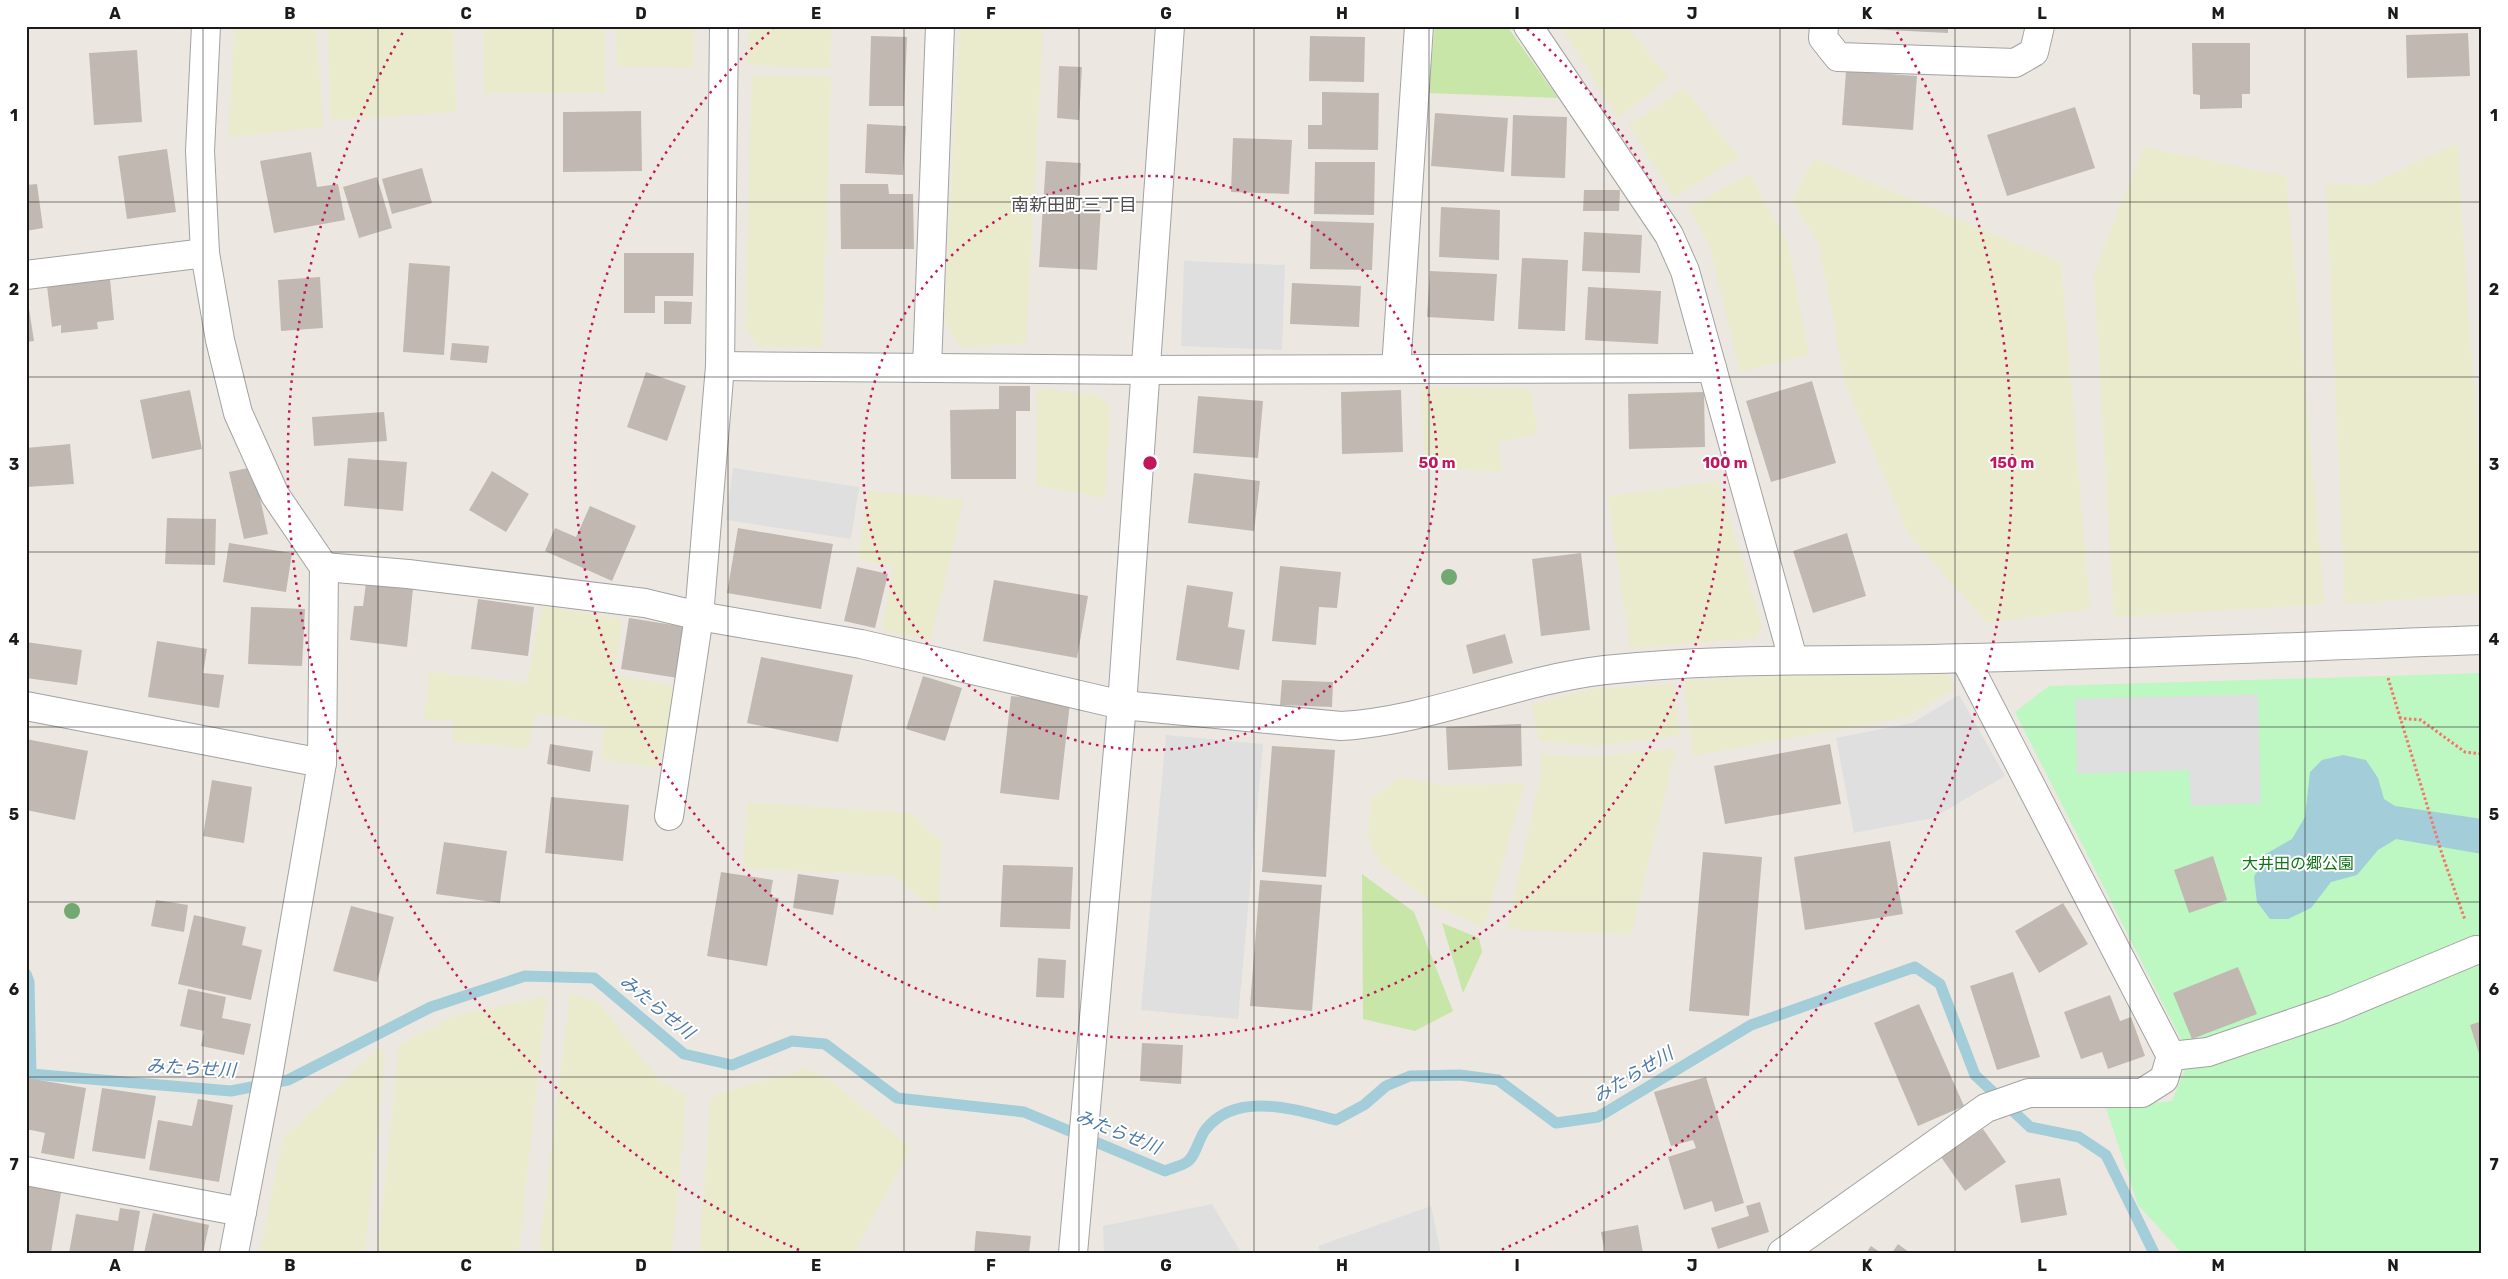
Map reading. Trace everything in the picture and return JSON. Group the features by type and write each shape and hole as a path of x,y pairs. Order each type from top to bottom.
{"street":[{"path":"206,26 200,151 205,253 220,340 238,412 275,495 324,567 322,763 260,1123 234,1253"},
{"path":"669,816 698,616 720,366 724,26"},
{"path":"927,368 940,26"},
{"path":"1073,1253 1122,705 1170,26"},
{"path":"1396,369 1420,26"},
{"path":"1528,26 1669,235 1685,271 1792,659"},
{"path":"1824,26 1824,38 1838,57 2015,63 2034,52 2040,26"},
{"path":"26,275 205,253"},
{"path":"720,366 1146,370 1712,368"},
{"path":"324,567 408,574 645,603 698,616 861,644 1122,705 1341,726 1375,724 1523,685 1604,670 1792,659 1965,659 2482,640"},
{"path":"1782,1253 1986,1108 2029,1093 2142,1092 2164,1079 2171,1056 1965,659"},
{"path":"26,706 322,763"},
{"path":"2171,1056 2208,1052 2325,1012 2476,950"},
{"path":"26,1171 242,1212"}],"path":[{"path":"2378,644 2442,854 2476,950"},
{"path":"2399,718 2421,720 2464,752 2482,754"}],"green space":[{"path":"234,26 316,26 323,127 229,137"},
{"path":"327,26 453,26 456,112 331,120"},
{"path":"483,26 605,26 605,93 484,93"},
{"path":"616,26 694,26 693,68 617,66"},
{"path":"749,26 832,26 830,68 747,65"},
{"path":"960,26 1043,26 1026,343 961,347 944,321"},
{"path":"1435,26 1507,26 1558,98 1428,93"},
{"path":"1560,26 1626,26 1669,78 1618,118"},
{"path":"752,75 831,77 822,347 757,346 745,328"},
{"path":"1684,88 1739,157 1674,197 1629,125"},
{"path":"2457,143 2482,516 2482,593 2345,604 2326,184 2370,185"},
{"path":"2144,147 2286,176 2325,604 2114,617 2094,273"},
{"path":"1814,158 2061,262 2090,609 1987,623 1909,535 1845,384 1819,245 1792,201"},
{"path":"1750,174 1788,245 1809,355 1740,372 1709,244 1688,208"},
{"path":"1421,387 1531,389 1537,434 1498,442 1502,472 1425,467"},
{"path":"1037,388 1097,395 1110,407 1105,498 1036,485"},
{"path":"1718,481 1762,626 1756,638 1630,648 1608,496"},
{"path":"867,491 964,499 931,640 882,630 894,567 859,559"},
{"path":"542,606 622,619 614,675 675,686 658,768 601,759 604,725 537,713 527,748 452,741 453,720 424,720 429,672 527,683"},
{"path":"1945,669 1954,688 1908,717 1693,756 1684,680"},
{"name":"大井田の郷公園","path":"2482,673 2482,1253 2182,1253 2138,1205 2106,1108 2172,1101 2190,1057 2015,712 2049,686"},
{"path":"1674,684 1680,735 1596,746 1539,741 1531,705 1592,689"},
{"path":"1676,749 1631,935 1507,929 1541,774 1541,754 1591,757"},
{"path":"1400,777 1447,786 1525,783 1484,927 1437,907 1382,865 1368,840 1371,799"},
{"path":"747,802 911,813 942,843 937,913 893,875 743,868"},
{"path":"1362,874 1414,912 1453,1011 1415,1031 1363,1019"},
{"path":"1442,923 1479,938 1482,952 1463,993"},
{"path":"570,993 598,1002 659,1080 686,1095 672,1253 539,1253"},
{"path":"547,996 518,1253 378,1253 399,1045 457,1015"},
{"path":"381,1047 385,1057 365,1253 260,1253 283,1138"},
{"path":"806,1069 829,1079 911,1148 854,1253 699,1253 711,1096"}],"shaded area":[{"path":"1184,261 1285,265 1282,350 1181,346"},
{"path":"733,468 859,487 851,539 726,520"},
{"path":"2258,694 2261,803 2191,806 2189,770 2077,774 2075,699"},
{"path":"1959,695 2005,776 1933,818 1854,833 1836,738 1912,723"},
{"path":"1166,735 1263,744 1238,1019 1141,1010"},
{"path":"1212,1204 1241,1253 1104,1253 1103,1226"},
{"path":"1431,1206 1441,1253 1321,1253 1318,1246"}],"water":[{"path":"2343,755 2366,760 2378,778 2384,799 2395,806 2482,819 2482,854 2396,839 2378,850 2357,875 2331,882 2311,908 2288,919 2270,919 2257,902 2254,877 2264,855 2292,839 2305,817 2310,772 2322,760"}],"building":[{"path":"1848,26 1948,26 1948,33 1848,28"},
{"path":"2468,33 2470,76 2407,78 2406,35"},
{"path":"871,36 907,37 904,106 869,106"},
{"path":"1310,36 1365,37 1364,82 1309,81"},
{"path":"2192,43 2250,43 2250,94 2242,94 2242,108 2200,109 2200,95 2193,94"},
{"path":"137,50 142,122 94,125 89,53"},
{"path":"1059,66 1082,67 1079,120 1057,118"},
{"path":"1846,71 1917,76 1913,130 1842,125"},
{"path":"1322,92 1379,93 1378,150 1308,149 1308,125 1322,125"},
{"path":"2075,107 2095,168 2007,196 1987,135"},
{"path":"641,111 642,171 563,172 563,112"},
{"path":"1435,113 1508,118 1504,172 1431,166"},
{"path":"1513,115 1567,117 1565,178 1511,176"},
{"path":"867,124 906,126 903,175 865,173"},
{"path":"1233,138 1292,140 1289,194 1231,192"},
{"path":"167,149 176,212 127,219 118,156"},
{"path":"311,152 317,187 338,184 345,220 274,233 260,161"},
{"path":"1046,161 1081,163 1079,206 1101,207 1097,270 1039,267"},
{"path":"1315,162 1375,162 1374,215 1314,214"},
{"path":"422,168 432,203 392,214 382,179"},
{"path":"377,177 392,228 359,238 343,187"},
{"path":"37,184 43,228 26,231 26,185"},
{"path":"840,184 888,184 889,194 913,194 914,249 841,249"},
{"path":"1584,190 1620,190 1619,211 1583,211"},
{"path":"1441,207 1500,210 1499,260 1439,257"},
{"path":"1311,221 1374,223 1372,270 1310,269"},
{"path":"1584,232 1642,235 1640,273 1582,271"},
{"path":"624,253 694,253 693,296 655,296 655,313 624,313"},
{"path":"1522,258 1568,260 1565,331 1518,329"},
{"path":"409,263 450,266 444,355 403,352"},
{"path":"1430,271 1497,274 1494,321 1427,317"},
{"path":"320,277 323,328 281,331 278,280"},
{"path":"110,279 114,320 97,322 98,329 61,333 61,325 52,327 47,286"},
{"path":"1292,283 1361,286 1359,327 1290,324"},
{"path":"1588,287 1661,291 1658,344 1585,340"},
{"path":"26,289 34,341 26,342"},
{"path":"664,301 692,302 691,324 664,324"},
{"path":"452,343 489,346 487,363 450,360"},
{"path":"646,372 686,386 667,441 627,427"},
{"path":"1812,381 1836,463 1771,482 1746,401"},
{"path":"999,386 1030,386 1030,411 1016,411 1016,479 951,479 950,410 999,409"},
{"path":"190,390 202,449 152,459 140,400"},
{"path":"1401,390 1403,452 1342,454 1341,392"},
{"path":"1704,392 1705,447 1629,449 1628,394"},
{"path":"1198,396 1263,401 1258,458 1193,453"},
{"path":"384,412 387,441 314,446 312,417"},
{"path":"70,444 74,484 26,487 26,448"},
{"path":"348,458 407,462 403,511 344,506"},
{"path":"253,467 268,534 244,539 229,472"},
{"path":"492,471 529,494 506,532 469,510"},
{"path":"1194,473 1260,481 1254,531 1188,523"},
{"path":"590,506 636,526 612,581 545,551 555,528 576,537"},
{"path":"167,518 216,519 215,565 165,564"},
{"path":"738,528 833,544 821,609 727,593"},
{"path":"1847,533 1866,596 1813,613 1793,551"},
{"path":"229,543 292,553 286,592 223,582"},
{"path":"1581,553 1590,630 1541,636 1532,559"},
{"path":"1280,566 1341,572 1337,608 1319,607 1316,645 1272,641"},
{"path":"857,567 888,574 875,628 844,621"},
{"path":"994,580 1088,596 1077,658 983,641"},
{"path":"366,583 413,589 407,647 350,640 354,606 363,606"},
{"path":"1187,585 1233,592 1228,627 1245,630 1239,670 1176,660"},
{"path":"478,599 534,607 528,656 471,649"},
{"path":"251,607 305,609 302,666 248,664"},
{"path":"629,618 686,627 678,678 621,669"},
{"path":"1505,634 1513,663 1473,674 1466,645"},
{"path":"157,641 207,649 203,673 224,675 219,708 148,697"},
{"path":"26,642 82,650 77,685 26,678"},
{"path":"761,657 853,675 838,742 747,723"},
{"path":"923,676 962,688 945,741 906,729"},
{"path":"1282,680 1333,682 1332,707 1280,705"},
{"path":"1011,696 1070,703 1059,800 1000,793"},
{"path":"1521,724 1522,766 1448,770 1446,727"},
{"path":"26,739 88,751 75,820 26,810"},
{"path":"550,744 593,751 590,772 547,764"},
{"path":"1830,744 1841,804 1725,824 1714,766"},
{"path":"1272,746 1335,750 1326,877 1262,872"},
{"path":"212,780 252,787 244,843 203,836"},
{"path":"551,797 629,805 623,861 545,853"},
{"path":"1890,841 1903,914 1805,930 1794,857"},
{"path":"444,842 507,851 500,903 436,894"},
{"path":"1703,852 1762,857 1749,1016 1689,1011"},
{"path":"2213,856 2227,900 2189,913 2174,870"},
{"path":"1003,865 1073,867 1070,929 1000,927"},
{"path":"721,872 773,880 770,897 779,898 767,966 707,956"},
{"path":"798,874 839,880 833,915 793,908"},
{"path":"1260,880 1322,885 1312,1011 1250,1006"},
{"path":"156,900 188,905 184,932 151,926"},
{"path":"2063,903 2088,944 2039,973 2015,931"},
{"path":"351,906 394,917 377,982 333,971"},
{"path":"194,915 246,927 242,945 262,950 251,1000 178,984"},
{"path":"1038,958 1066,960 1064,998 1036,997"},
{"path":"2238,967 2257,1014 2192,1039 2173,993"},
{"path":"2013,972 2040,1057 1997,1070 1970,986"},
{"path":"188,989 226,997 222,1018 251,1024 244,1055 201,1046 204,1031 180,1026"},
{"path":"2110,995 2120,1021 2131,1017 2145,1056 2108,1069 2102,1052 2081,1059 2064,1012"},
{"path":"1919,1004 1964,1106 1918,1126 1874,1023"},
{"path":"2482,1021 2482,1060 2481,1060 2470,1025"},
{"path":"1142,1043 1183,1045 1181,1084 1140,1081"},
{"path":"1706,1077 1744,1203 1715,1212 1712,1201 1684,1210 1668,1157 1696,1148 1693,1140 1671,1146 1654,1092"},
{"path":"27,1078 86,1088 74,1159 41,1153 45,1133 26,1129"},
{"path":"102,1088 156,1096 145,1159 92,1151"},
{"path":"198,1099 233,1105 219,1182 149,1170 158,1120 192,1126"},
{"path":"1983,1129 2006,1162 1965,1191 1941,1157"},
{"path":"2060,1178 2067,1215 2021,1223 2015,1185"},
{"path":"26,1182 62,1187 51,1253 26,1253"},
{"path":"1760,1202 1769,1232 1718,1249 1711,1228 1749,1216 1746,1206"},
{"path":"120,1208 140,1211 133,1253 69,1253 76,1214 118,1221"},
{"path":"153,1213 209,1225 203,1253 144,1253"},
{"path":"1638,1225 1643,1253 1605,1253 1601,1232"},
{"path":"976,1231 1031,1236 1029,1253 974,1253"},
{"path":"1898,1244 1910,1253 1892,1253"},
{"path":"1871,1246 1881,1253 1866,1253"}],"waterway":[{"name":"みたらせ川","path":"26,974 29,982 31,1074 231,1091 288,1080 431,1007 525,976 594,978 684,1054 732,1065 792,1041 825,1044 897,1098 1024,1112 1165,1171 1187,1162 1193,1155 1206,1129 1219,1117 1234,1110 1250,1106 1268,1106 1336,1120 1364,1105 1386,1086 1410,1076 1460,1075 1498,1080 1556,1123 1598,1117 1751,1025 1915,967 1940,984 1975,1075 2030,1127 2079,1137 2106,1155 2154,1253"}],"district":[{"name":"南新田町三丁目","path":"1074,205"}]}
